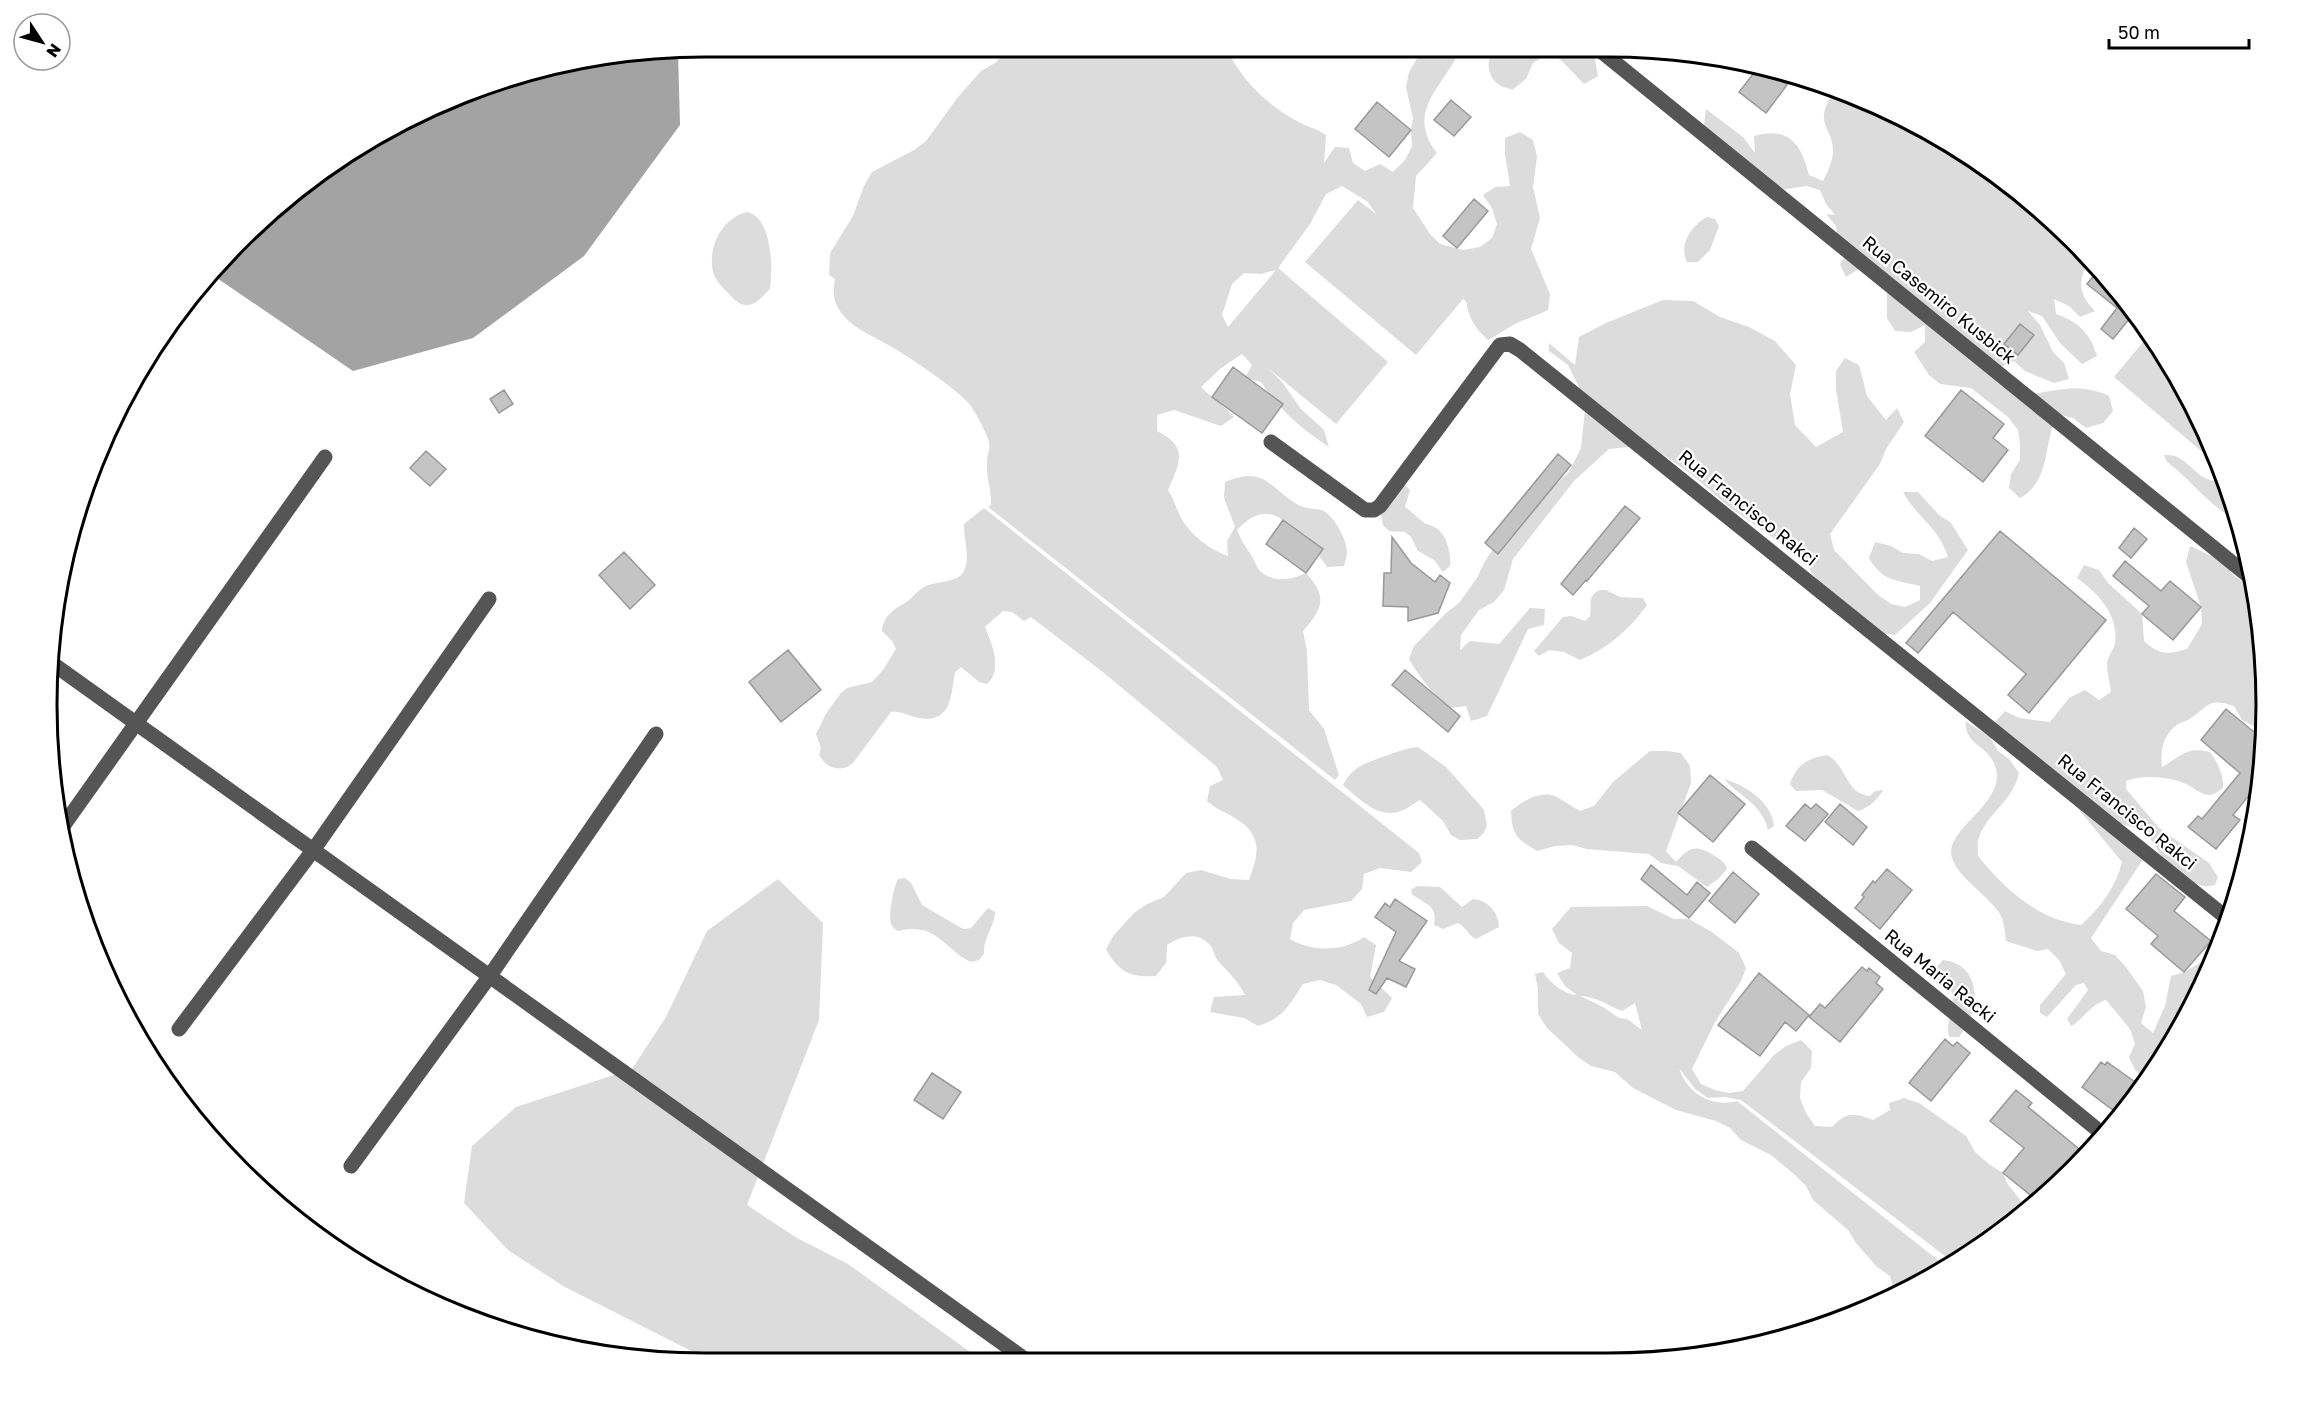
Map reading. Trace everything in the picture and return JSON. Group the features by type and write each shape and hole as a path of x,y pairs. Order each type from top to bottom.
{"street":[{"name":"Rua Casemiro Kusbick","path":"1608,57 2242,571"},
{"name":"Rua Francisco Rakci","path":"1271,442 1365,510 1374,510 1380,506 1500,345 1510,344 2222,914"},
{"path":"67,819 324,457"},
{"path":"179,1029 314,849 489,599"},
{"path":"58,667 1016,1353"},
{"path":"351,1166 489,977 656,734"},
{"name":"Rua Maria Racki","path":"1752,848 2097,1129"}],"shaded area":[{"path":"1001,57 1231,57 1249,83 1266,100 1286,115 1326,135 1324,163 1335,147 1349,148 1353,163 1365,171 1380,164 1393,172 1405,160 1412,146 1413,118 1406,87 1409,72 1418,57 1456,57 1436,89 1425,113 1428,138 1437,153 1416,176 1413,208 1430,234 1440,244 1463,250 1480,247 1492,238 1497,224 1492,208 1483,195 1495,187 1510,186 1505,138 1520,132 1533,140 1537,157 1533,187 1540,218 1531,249 1550,294 1548,310 1517,323 1488,340 1473,323 1466,301 1463,299 1416,355 1305,262 1358,200 1376,214 1368,202 1342,186 1326,194 1310,224 1278,268 1388,362 1336,424 1268,368 1282,382 1301,409 1324,430 1329,447 1292,418 1261,382 1245,378 1252,365 1242,354 1220,369 1201,387 1234,417 1221,426 1174,410 1157,415 1157,431 1174,443 1178,449 1178,463 1168,490 1184,523 1207,545 1228,556 1227,541 1235,527 1224,498 1225,482 1248,476 1257,477 1271,484 1298,505 1326,512 1342,534 1347,552 1344,566 1327,567 1300,534 1282,519 1273,515 1257,515 1237,530 1261,572 1277,579 1306,573 1318,589 1319,609 1303,631 1307,651 1309,710 1324,729 1339,775 1335,780 988,507 991,505 987,469 989,443 971,406 921,365 856,327 838,308 834,298 835,279 829,275 830,253 853,216 872,172 914,150 926,141 958,97 981,71","holes":["1276,270 1228,327 1222,315 1232,284 1244,273 1261,274"]},
{"path":"1490,57 1542,57 1533,63 1526,79 1512,90 1495,81 1490,73"},
{"path":"1554,57 1593,57 1598,76 1584,84 1561,60"},
{"path":"678,58 680,125 584,256 473,338 353,371 218,279 247,247 311,191 345,166 418,124 457,106 537,79 579,69"},
{"path":"1831,97 1856,106 1895,124 1968,166 2035,218 2086,268 2081,286 2085,299 2095,311 2080,317 2069,306 2054,299 2056,314 2082,329 2091,341 2097,356 2082,364 2060,343 2042,316 2028,311 2040,325 2053,352 2064,363 2069,379 2054,383 2025,371 2014,361 1999,368 2034,394 2072,389 2100,392 2109,396 2113,411 2103,423 2086,428 2073,418 2057,414 2042,472 2030,491 2020,498 2009,488 2011,474 2020,460 2018,430 2008,417 1971,388 1940,384 1929,375 1914,352 1925,342 1925,325 1911,332 1895,331 1887,318 1887,287 1860,268 1846,277 1840,264 1848,252 1838,241 1836,226 1826,214 1835,215 1826,204 1820,190 1806,186 1774,191 1713,137 1704,125 1706,109 1743,137 1755,153 1754,136 1776,134 1785,136 1792,140 1802,154 1809,175 1823,181 1833,153 1824,119"},
{"path":"747,212 762,223 769,245 771,269 770,289 755,303 745,305 735,300 717,280 712,265 712,255 723,228 738,215"},
{"path":"1707,217 1715,219 1719,226 1710,250 1698,262 1687,262 1685,242 1696,225"},
{"path":"1663,300 1693,301 1720,317 1749,327 1775,341 1796,365 1790,394 1795,425 1816,447 1843,432 1836,389 1836,371 1845,358 1859,365 1867,396 1886,420 1897,408 1904,422 1886,449 1880,464 1830,534 1834,550 1878,595 1891,604 1905,607 1920,600 1920,586 1897,581 1879,571 1869,558 1875,542 1891,546 1903,553 1919,554 1932,561 1948,557 1939,537 1903,492 1918,492 1939,515 1951,523 1968,550 1930,603 1895,635 1879,633 1818,581 1807,566 1782,544 1728,506 1690,473 1649,445 1609,449 1574,481 1513,559 1504,590 1494,602 1479,610 1461,635 1460,650 1470,641 1499,644 1530,608 1545,609 1544,625 1528,629 1487,716 1471,721 1466,706 1450,708 1427,685 1409,659 1414,646 1459,603 1477,578 1500,538 1569,472 1581,448 1586,401 1568,365 1549,351 1549,343 1575,365 1579,337 1606,323"},
{"path":"2144,341 2169,381 2206,455 2114,377"},
{"path":"2164,455 2172,455 2206,479 2216,481 2227,514 2219,509 2167,462"},
{"path":"1405,485 1410,490 1405,507 1424,523 1443,534 1449,550 1450,566 1443,572 1434,560 1418,551 1411,537 1405,532 1389,531 1383,525 1380,510"},
{"path":"984,508 1419,853 1422,862 1411,872 1380,868 1364,874 1362,889 1351,901 1304,910 1293,923 1290,939 1308,946 1337,948 1364,937 1376,945 1370,977 1392,998 1384,1012 1367,1017 1361,1004 1336,985 1320,980 1303,984 1280,1015 1258,1026 1244,1018 1210,1012 1214,997 1245,995 1217,960 1210,945 1194,936 1183,937 1167,945 1166,963 1156,976 1132,974 1115,963 1106,949 1114,935 1134,913 1147,904 1164,897 1186,873 1201,870 1231,879 1249,880 1255,861 1256,845 1244,824 1207,801 1210,786 1223,780 1217,767 1104,673 1031,617 1024,621 1012,612 1003,611 985,627 995,657 994,672 987,684 979,682 961,667 955,672 951,698 944,712 930,719 891,712 853,763 839,769 822,760 816,734 827,712 847,688 872,682 883,670 896,649 893,642 882,631 888,616 923,587 952,580 961,575 967,560 964,524"},
{"path":"2190,546 2224,562 2233,575 2245,583 2255,663 2255,727 2242,720 2234,706 2214,703 2178,724 2169,733 2162,749 2162,767 2189,751 2210,752 2220,769 2223,783 2223,788 2214,794 2204,794 2181,782 2166,778 2149,777 2126,781 2126,789 2159,828 2209,863 2218,877 2215,885 2194,883 2180,875 2169,864 2145,834 2136,828 2122,824 2118,827 2144,853 2142,861 2091,938 2101,951 2115,955 2143,991 2146,1007 2141,1023 2153,1033 2165,1006 2171,976 2185,972 2200,963 2201,965 2169,1029 2140,1075 2135,1070 2129,1057 2135,1044 2130,1029 2106,1000 2096,1005 2071,1026 2067,1019 2088,990 2084,983 2076,985 2047,1017 2040,1013 2040,1005 2066,974 2059,960 2048,949 2037,951 2006,941 2000,914 1962,875 1952,859 1951,851 1960,832 1986,803 1993,792 1996,781 1994,762 1970,738 1965,721 1990,737 1998,751 2010,760 2019,773 2006,800 1983,828 1978,839 1978,856 2011,891 2050,917 2081,925 2095,912 2116,880 2122,862 2071,800 1997,737 1995,722 2005,711 2019,718 2050,722 2069,698 2085,690 2099,700 2111,692 2107,664 2115,643 2114,623 2099,598 2077,578 2084,565 2099,570 2108,583 2142,614 2144,641 2150,646 2164,652 2187,649 2202,624 2201,607 2186,562"},
{"path":"1599,590 1606,590 1620,597 1643,598 1647,605 1618,637 1600,650 1580,660 1564,652 1549,650 1539,656 1534,651 1563,617 1571,616 1585,621 1590,616 1591,598"},
{"path":"1418,747 1446,767 1484,810 1487,826 1477,839 1460,840 1451,835 1443,821 1420,800 1401,811 1383,812 1368,805 1343,785 1355,769 1409,748"},
{"path":"1650,751 1681,753 1690,766 1691,783 1666,851 1676,862 1689,850 1697,848 1722,861 1727,869 1707,887 1678,866 1661,863 1649,854 1587,849 1572,845 1555,846 1537,851 1517,836 1511,811 1520,804 1537,796 1549,795 1555,796 1580,811 1594,806 1613,782"},
{"path":"1827,755 1839,765 1851,785 1862,794 1870,796 1875,791 1883,790 1866,808 1858,811 1822,790 1796,791 1790,784 1796,771 1809,760"},
{"path":"1724,779 1749,790 1763,802 1772,817 1774,826 1768,830 1756,807"},
{"path":"905,878 911,883 922,905 963,929 971,928 988,908 995,912 985,942 984,954 979,960 971,962 962,957 931,933 911,929 898,931 893,927 890,915 895,888 898,879"},
{"path":"778,879 823,923 819,1020 747,1205 797,1238 848,1264 972,1353 695,1353 563,1286 508,1250 464,1203 472,1146 516,1107 632,1069 666,1017 707,931"},
{"path":"1417,886 1440,887 1462,907 1473,899 1483,901 1494,912 1499,927 1476,939 1458,923 1443,929 1434,925 1435,918 1432,909 1412,894 1411,890"},
{"path":"1647,906 1674,919 1689,919 1712,932 1739,953 1746,968 1741,981 1714,1024 1692,1069 1701,1084 1729,1093 1743,1091 1774,1055 1786,1046 1801,1040 1812,1051 1811,1068 1801,1082 1800,1098 1815,1126 1832,1127 1842,1118 1851,1115 1873,1120 1890,1110 1889,1103 1904,1098 1919,1103 1966,1136 1975,1152 2003,1173 2007,1183 2022,1202 1968,1244 1946,1257 1741,1100 1725,1097 1708,1098 1695,1089 1679,1068 1694,1091 1709,1100 1727,1103 1737,1101 1940,1261 1893,1287 1890,1276 1877,1267 1848,1230 1813,1200 1806,1186 1771,1155 1741,1140 1730,1128 1716,1121 1676,1110 1633,1088 1615,1072 1591,1066 1547,1028 1538,1014 1538,989 1535,974 1543,972 1558,987 1567,993 1577,995 1565,986 1557,973 1570,968 1572,953 1559,943 1552,929 1571,907","holes":["1580,996 1596,999 1622,1011 1635,1003 1642,1030 1627,1019 1619,1018"]},
{"path":"1943,960 1956,964 1966,971 1972,980 1974,1003 1966,1027 1959,1037 1949,1037 1953,1002 1951,988 1946,981 1941,983 1934,979 1932,972"}],"building":[{"path":"1753,74 1781,81 1787,85 1766,113 1739,92"},
{"path":"1451,100 1471,117 1454,136 1434,120"},
{"path":"1377,102 1411,130 1389,157 1355,129"},
{"path":"1474,199 1488,211 1457,248 1443,236"},
{"path":"2093,276 2129,320 2113,339 2101,329 2117,308 2087,284"},
{"path":"2020,324 2034,335 2018,355 2004,344"},
{"path":"1233,367 1283,404 1262,433 1212,397"},
{"path":"504,390 513,404 499,413 490,399"},
{"path":"1961,390 2004,424 1993,438 2008,450 1983,482 1925,436"},
{"path":"426,451 446,469 430,486 410,468"},
{"path":"1558,454 1571,465 1498,554 1485,543"},
{"path":"1625,506 1640,518 1573,595 1561,584"},
{"path":"1283,520 1323,549 1306,573 1266,544"},
{"path":"2134,528 2147,539 2131,558 2119,548"},
{"path":"2000,531 2106,620 2029,713 2008,695 2026,674 1953,612 1918,653 1906,643"},
{"path":"1392,537 1411,563 1435,582 1440,575 1450,583 1438,613 1408,621 1408,607 1383,606 1384,573 1391,573"},
{"path":"624,552 655,585 630,609 599,575"},
{"path":"2125,561 2161,591 2170,581 2201,607 2173,640 2142,614 2149,606 2113,576"},
{"path":"788,650 821,690 781,722 749,682"},
{"path":"1405,670 1460,716 1448,732 1392,685"},
{"path":"2226,709 2255,733 2249,795 2233,815 2240,820 2216,849 2188,827 2198,816 2202,819 2240,773 2201,740"},
{"path":"1710,775 1745,804 1713,842 1678,813"},
{"path":"1805,804 1811,809 1816,804 1828,814 1805,841 1786,826"},
{"path":"1840,804 1867,827 1853,845 1825,822"},
{"path":"1651,865 1687,895 1697,882 1710,893 1689,918 1641,879"},
{"path":"1887,869 1912,890 1880,929 1855,908 1873,881 1875,883"},
{"path":"1733,872 1759,894 1735,923 1709,901"},
{"path":"2156,874 2185,897 2174,911 2211,941 2184,972 2151,944 2158,936 2126,909"},
{"path":"1395,899 1427,921 1399,961 1415,969 1406,987 1387,978 1376,994 1369,990 1396,932 1375,917 1385,903 1390,907"},
{"path":"1862,967 1867,971 1869,968 1880,977 1876,983 1883,989 1840,1042 1809,1017 1820,1004 1825,1008"},
{"path":"1759,973 1809,1015 1796,1031 1785,1022 1760,1056 1718,1025"},
{"path":"1945,1039 1953,1046 1957,1042 1970,1053 1931,1101 1909,1083"},
{"path":"2101,1062 2105,1065 2107,1062 2135,1082 2113,1110 2082,1087"},
{"path":"932,1073 961,1092 943,1119 914,1100"},
{"path":"2016,1090 2032,1103 2028,1107 2079,1149 2031,1195 2003,1173 2024,1148 1990,1121"}]}
